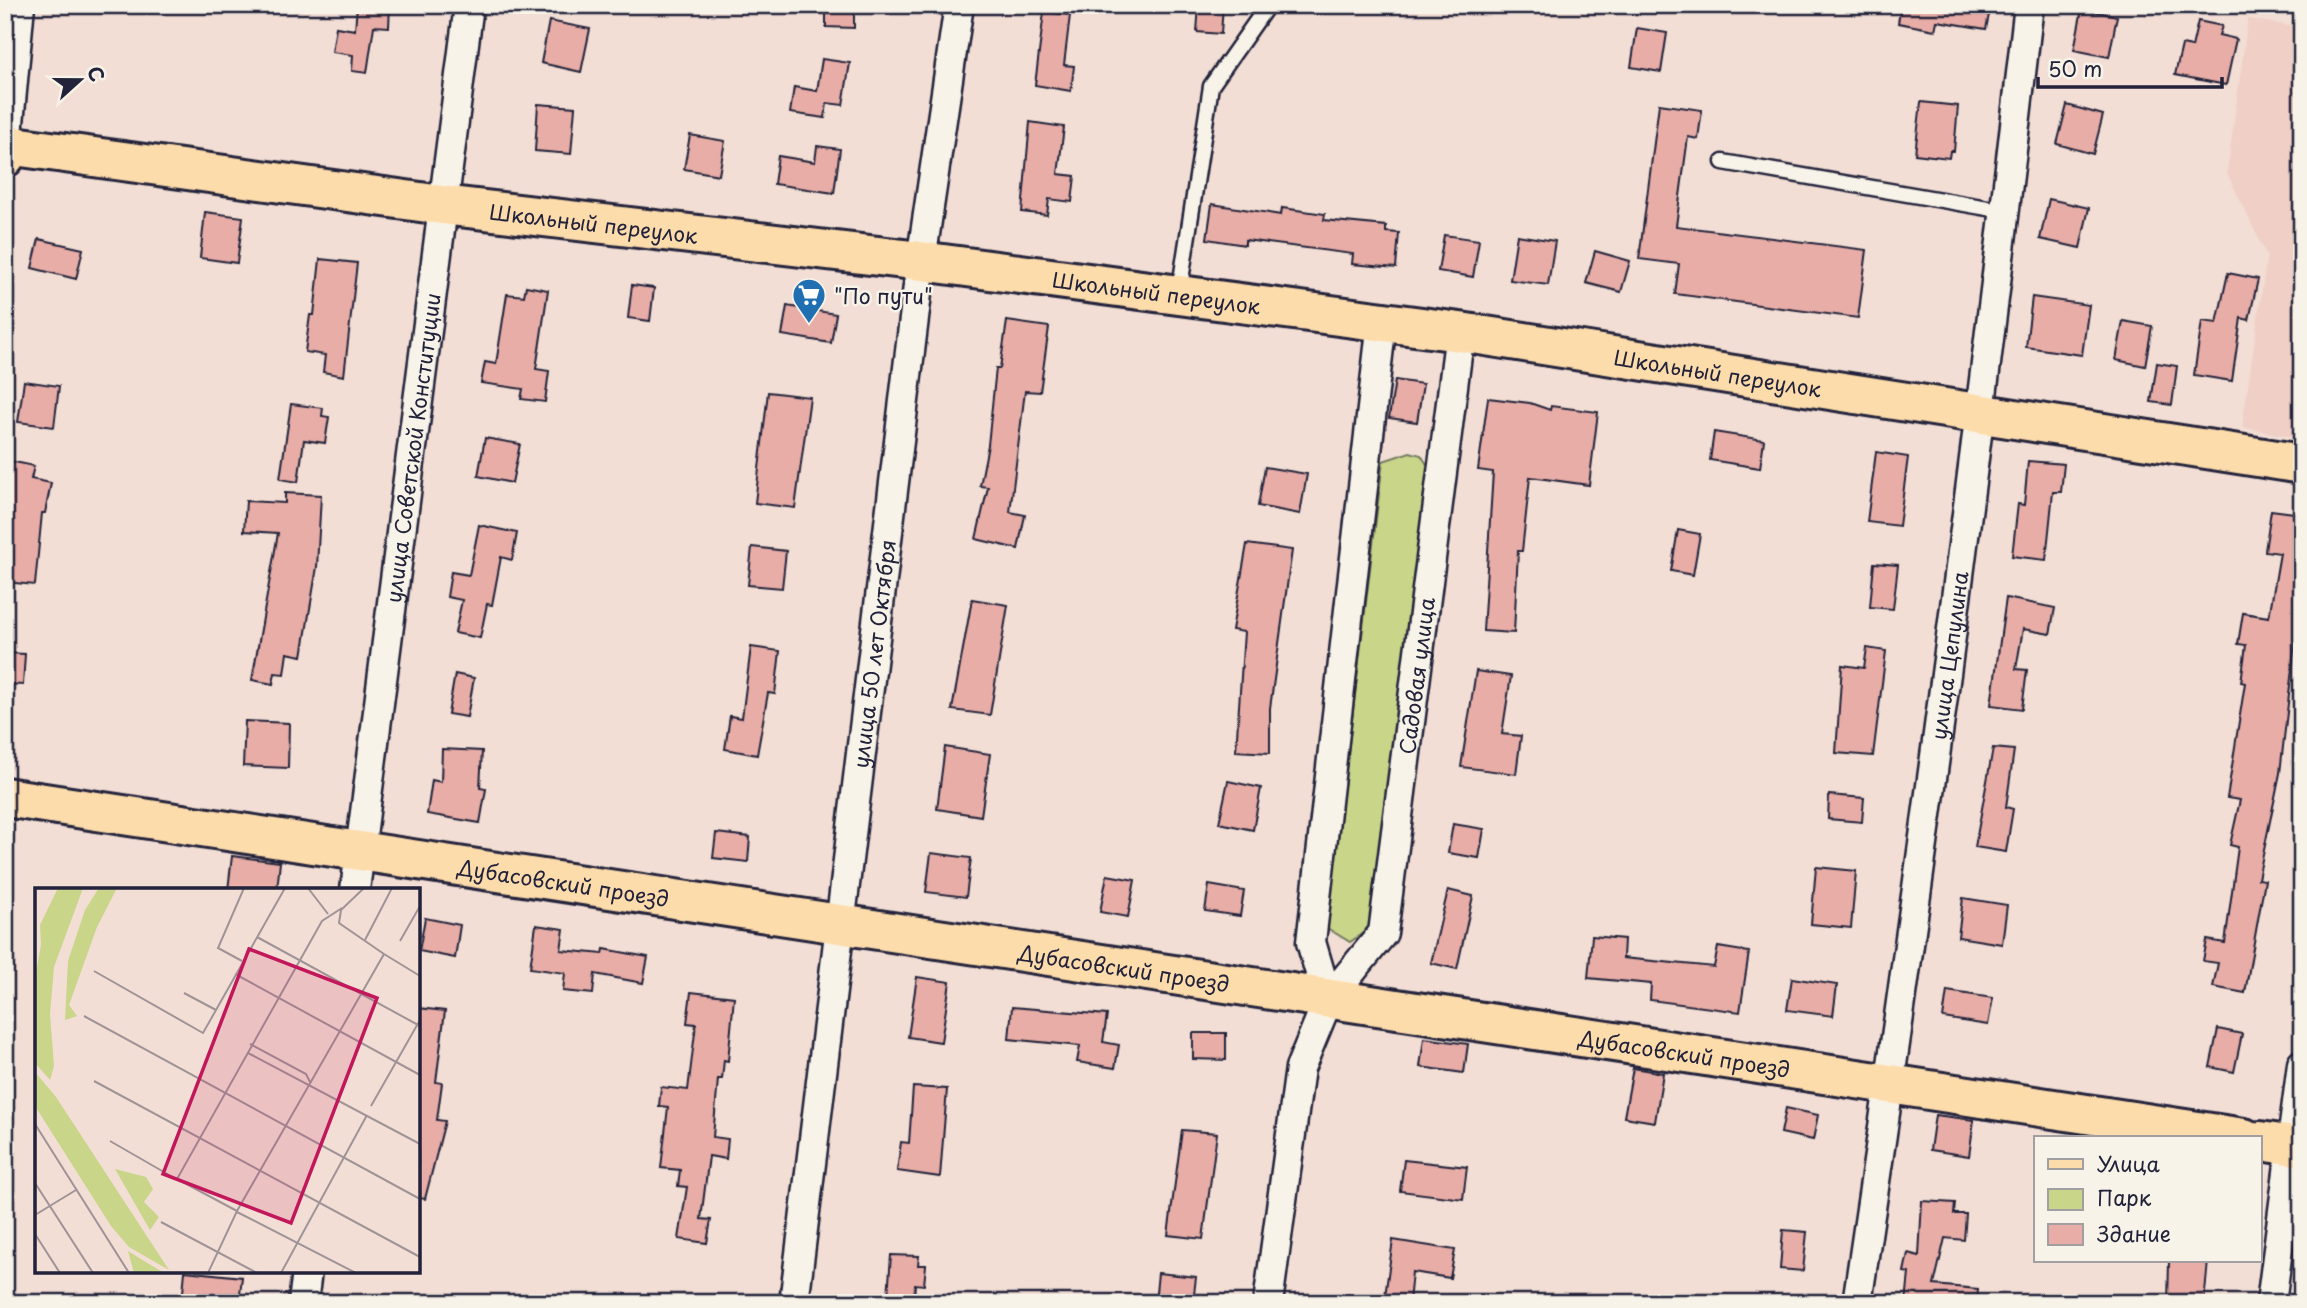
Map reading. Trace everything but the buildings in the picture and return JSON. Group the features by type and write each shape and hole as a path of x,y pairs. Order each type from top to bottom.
{"main road":[{"name":"Школьный переулок","path":"6,151 921,261 1382,321 2302,464"},
{"name":"Дубасовский проезд","path":"5,797 2231,1136"}],"street":[{"path":"6,151 20,5"},
{"name":"улица Советской Конституции","path":"355,888 469,5"},
{"name":"улица 50 лет Октября","path":"794,1303 838,923 921,261 959,5"},
{"name":"улица Цепулина","path":"1857,1303 1891,1083 1980,414 2029,5"},
{"path":"1328,1000 1311,942 1382,321"},
{"name":"Садовая улица","path":"1268,1303 1300,1068 1328,1000 1383,933 1460,332"},
{"path":"2271,1303 2285,1145 2302,1064"},
{"path":"303,1303 307,1273"}],"lane":[{"path":"1178,295 1211,86 1265,9"},
{"path":"1723,162 2005,211"}],"shaded area":[{"path":"2248,19 2302,28 2302,439 2242,427 2267,256 2227,173"}],"green space":[{"path":"1410,452 1421,455 1430,469 1373,926 1350,942 1327,928 1383,461"}],"place":[{"name":"\"По пути\"","path":"809,325"}]}
